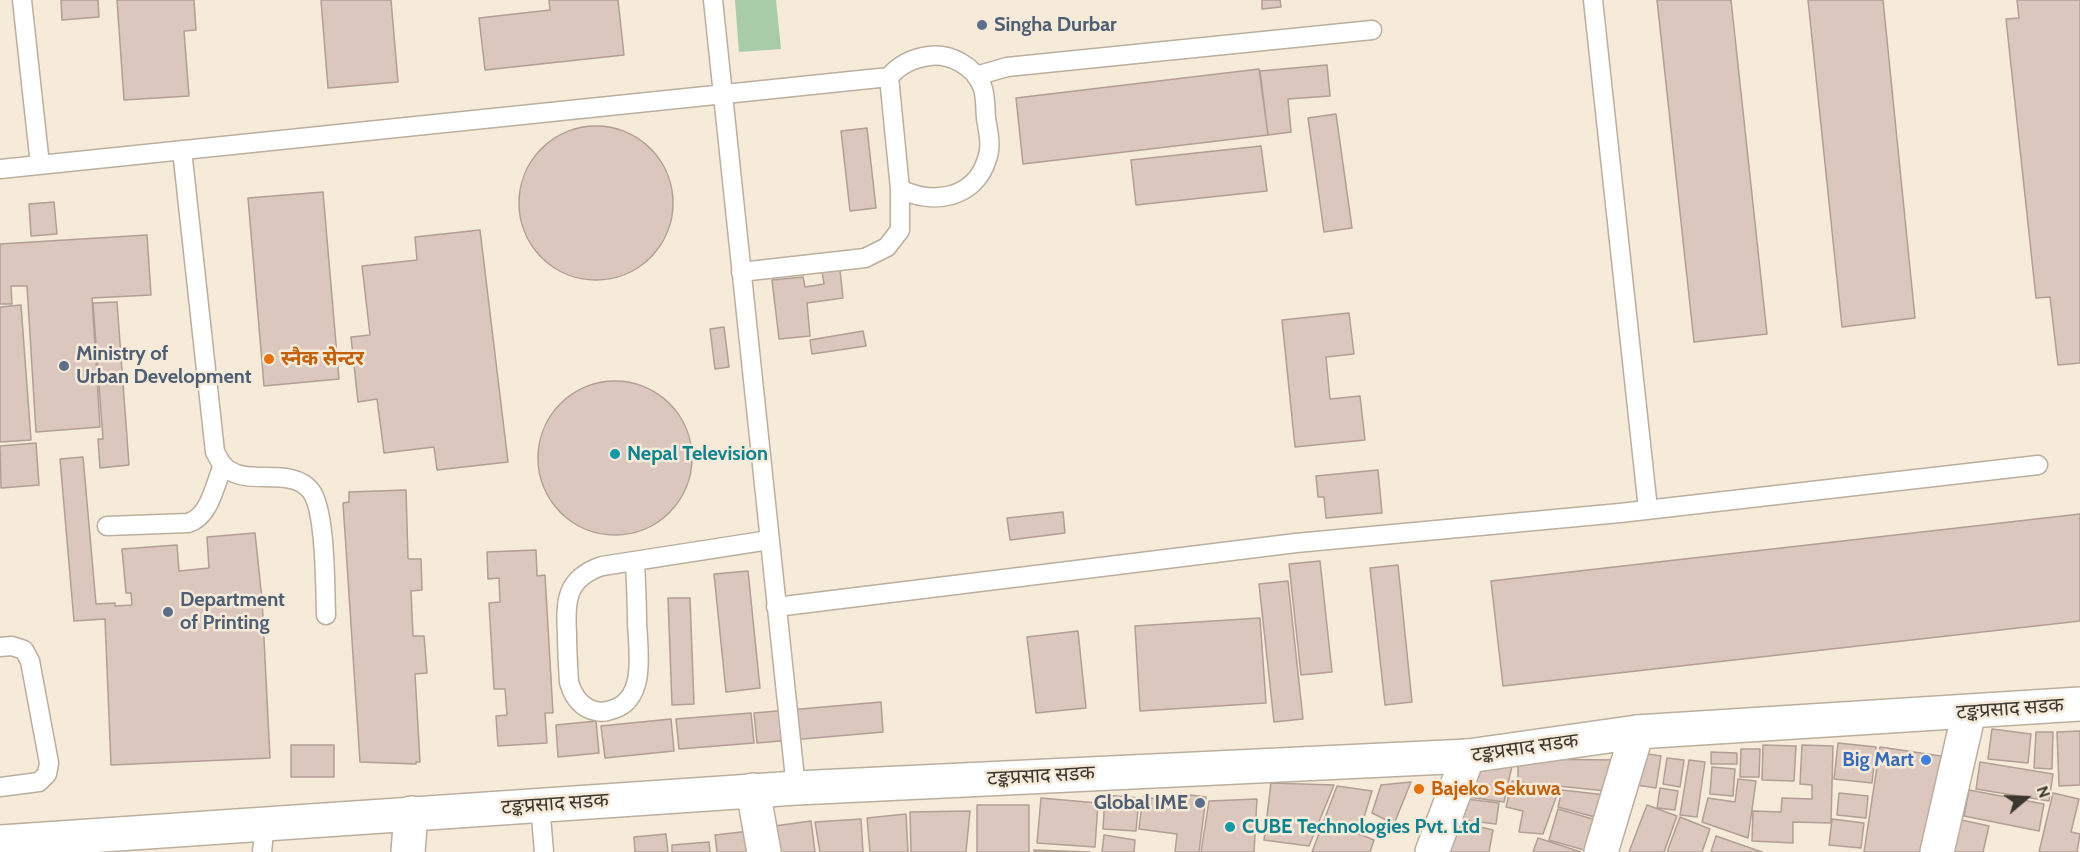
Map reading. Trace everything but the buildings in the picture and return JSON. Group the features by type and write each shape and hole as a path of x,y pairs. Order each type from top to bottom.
{"street":[{"name":"टङ्कप्रसाद सडक","path":"6,845 264,838 411,813 753,790 1468,756 1636,732 2080,704"},
{"path":"1937,852 1970,712"},
{"path":"1601,852 1636,732"},
{"path":"1432,852 1468,756"},
{"path":"753,790 764,852"},
{"path":"408,852 411,813"}],"lane":[{"path":"22,0 40,165"},
{"path":"713,0 795,788"},
{"path":"1593,0 1648,509"},
{"path":"976,76 1007,67 1372,30"},
{"path":"741,272 865,258 887,247 900,230 900,189 890,77 896,69 920,58 934,56 958,61 976,76 983,87 990,146 988,159 982,171 964,189 939,198 925,198 900,189"},
{"path":"0,169 890,77"},
{"path":"182,150 215,452 223,465 238,474 299,480 312,492 320,518 326,615"},
{"path":"107,526 196,521 204,512 223,465"},
{"path":"776,607 1296,543 1648,509 2038,465"},
{"path":"635,562 639,663 636,682 627,702 608,712 597,711 587,708 578,701 569,682 566,601 580,577 602,566 770,540"},
{"path":"0,647 12,646 24,650 30,661 48,763 47,774 39,782 0,787"},
{"path":"540,805 544,852"}],"green space":[{"path":"735,0 776,0 781,49 739,52"}],"place":[{"name":"Singha Durbar","path":"982,25"},
{"name":"स्नैक सेन्टर","path":"269,359"},
{"name":"Ministry of Urban Development","path":"64,366"},
{"name":"Nepal Television","path":"615,454"},
{"name":"Department of Printing","path":"168,612"},
{"name":"Big Mart","path":"1926,760"},
{"name":"Bajeko Sekuwa","path":"1419,789"},
{"name":"Global IME","path":"1200,803"},
{"name":"CUBE Technologies Pvt. Ltd","path":"1230,827"}]}
